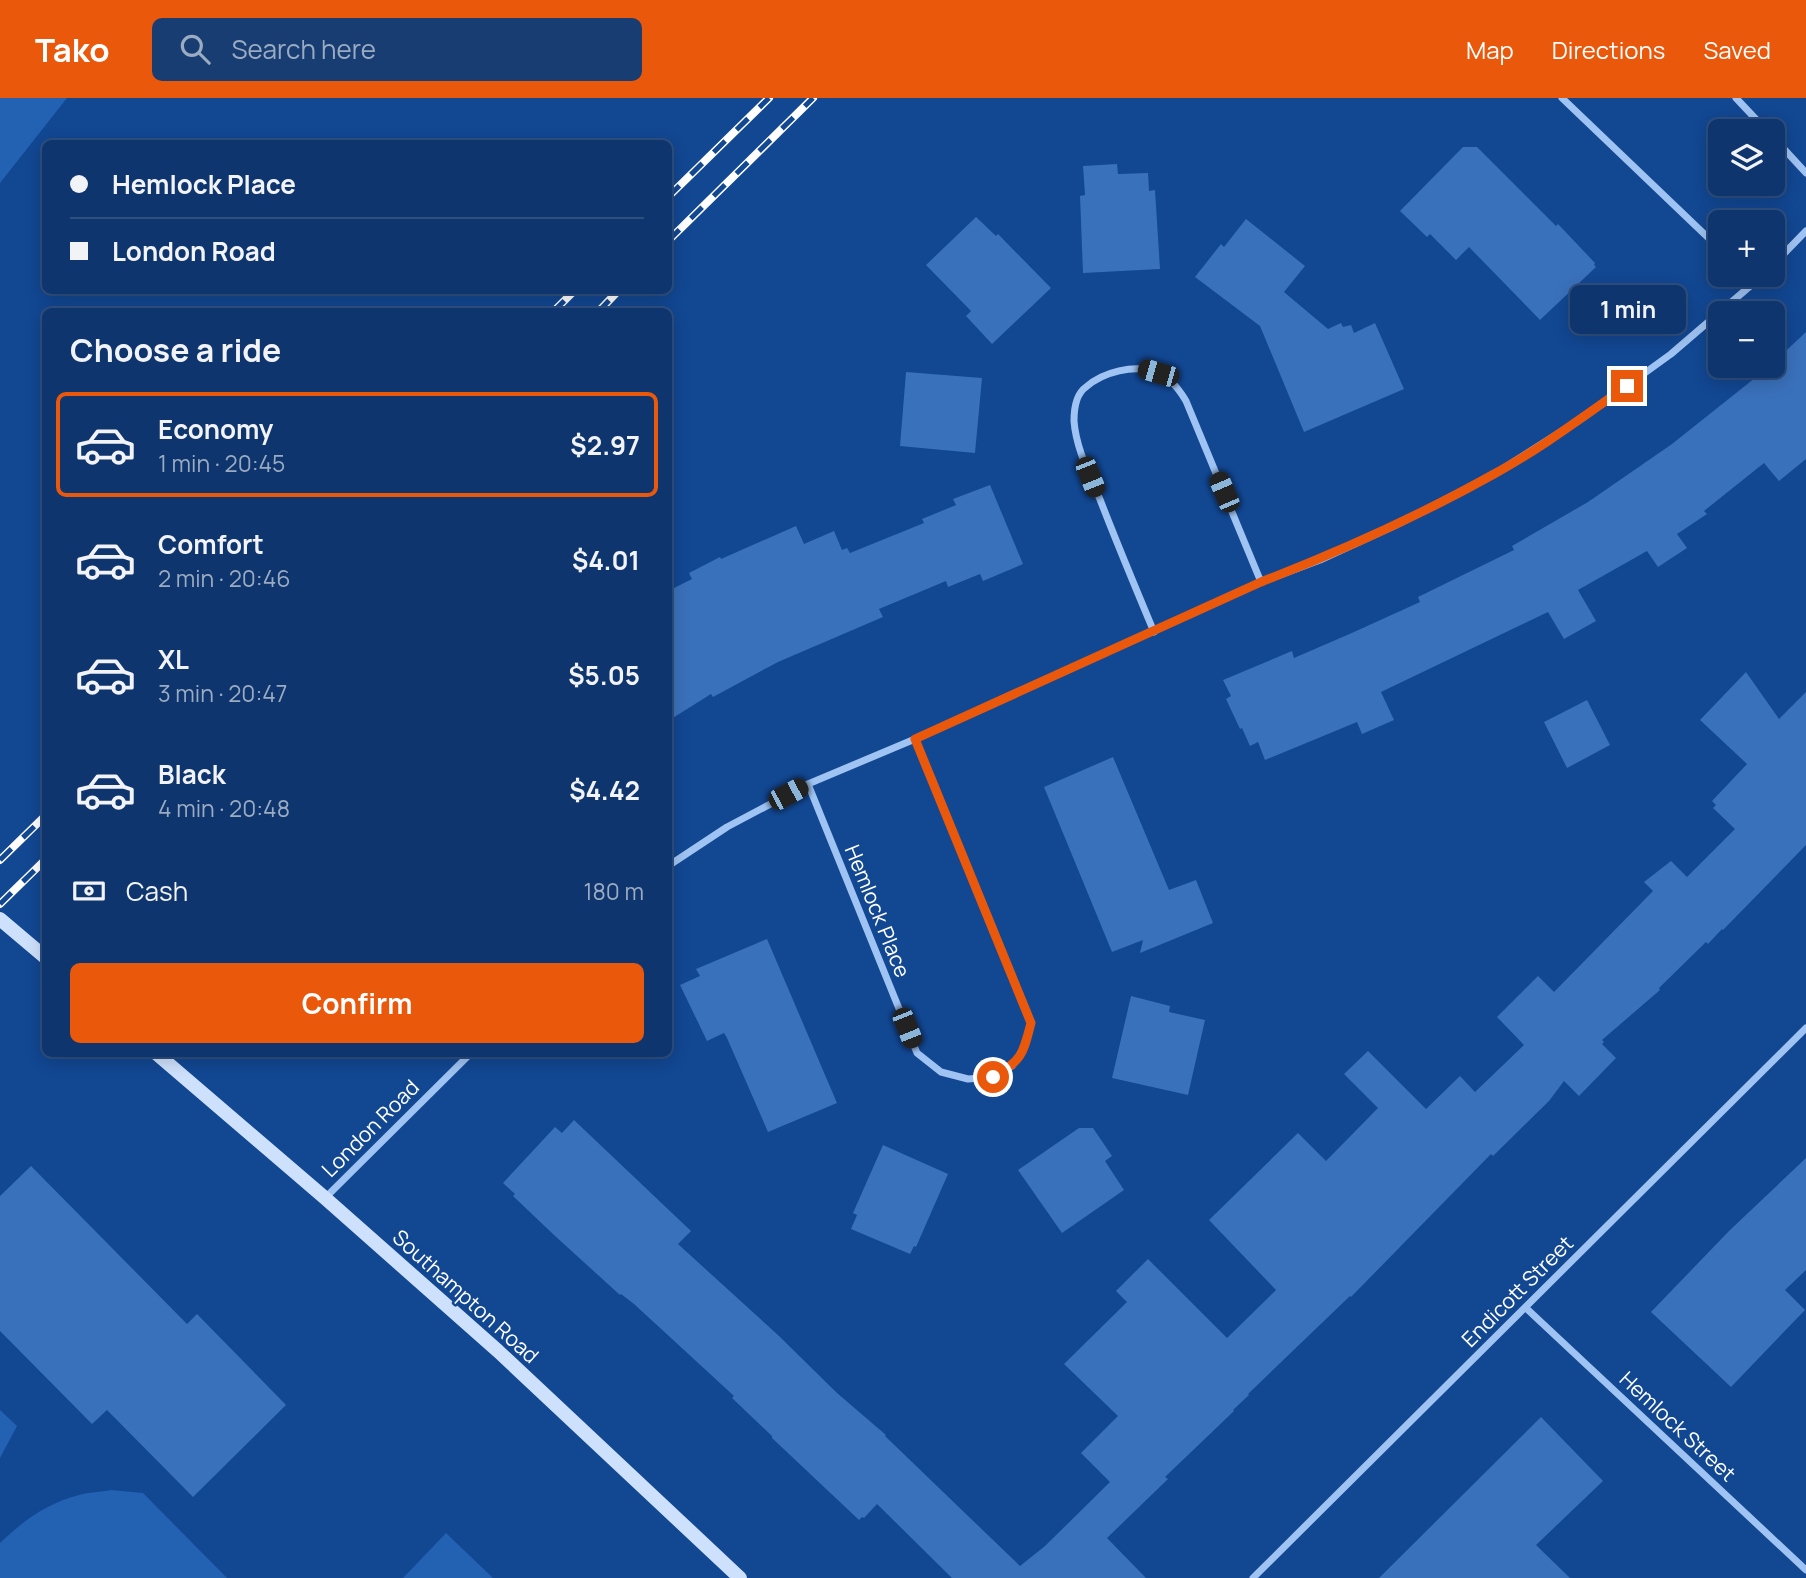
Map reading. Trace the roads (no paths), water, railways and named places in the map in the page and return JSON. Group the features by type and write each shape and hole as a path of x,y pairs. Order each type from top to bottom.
{"street":[{"path":"1562,98 1708,238"},
{"path":"1736,98 1756,119"},
{"path":"1785,151 1806,173"},
{"path":"1785,253 1806,231"},
{"path":"672,863 727,827 808,784 915,739 1261,582 1320,560 1396,525 1496,473 1584,417 1671,354 1750,287"},
{"path":"1154,632 1078,442 1074,421 1076,403 1086,386 1105,376 1123,369 1142,368 1158,373 1180,389 1261,582"},
{"name":"Hemlock Place","path":"808,784 917,1053 941,1072 968,1079 993,1077 1012,1066 1024,1048 1031,1023 915,739"},
{"path":"0,919 42,955"},
{"name":"Endicott Street","path":"1252,1578 1806,1028"},
{"name":"Southampton Road","path":"161,1057 326,1198 498,1351 740,1578"},
{"name":"London Road","path":"326,1198 467,1057"},
{"name":"Hemlock Street","path":"1526,1308 1806,1570"}],"railway":[{"path":"672,193 769,98"},
{"path":"672,237 813,98"},
{"path":"557,308 571,294"},
{"path":"602,308 615,294"},
{"path":"0,860 42,819"},
{"path":"0,904 42,863"}]}
